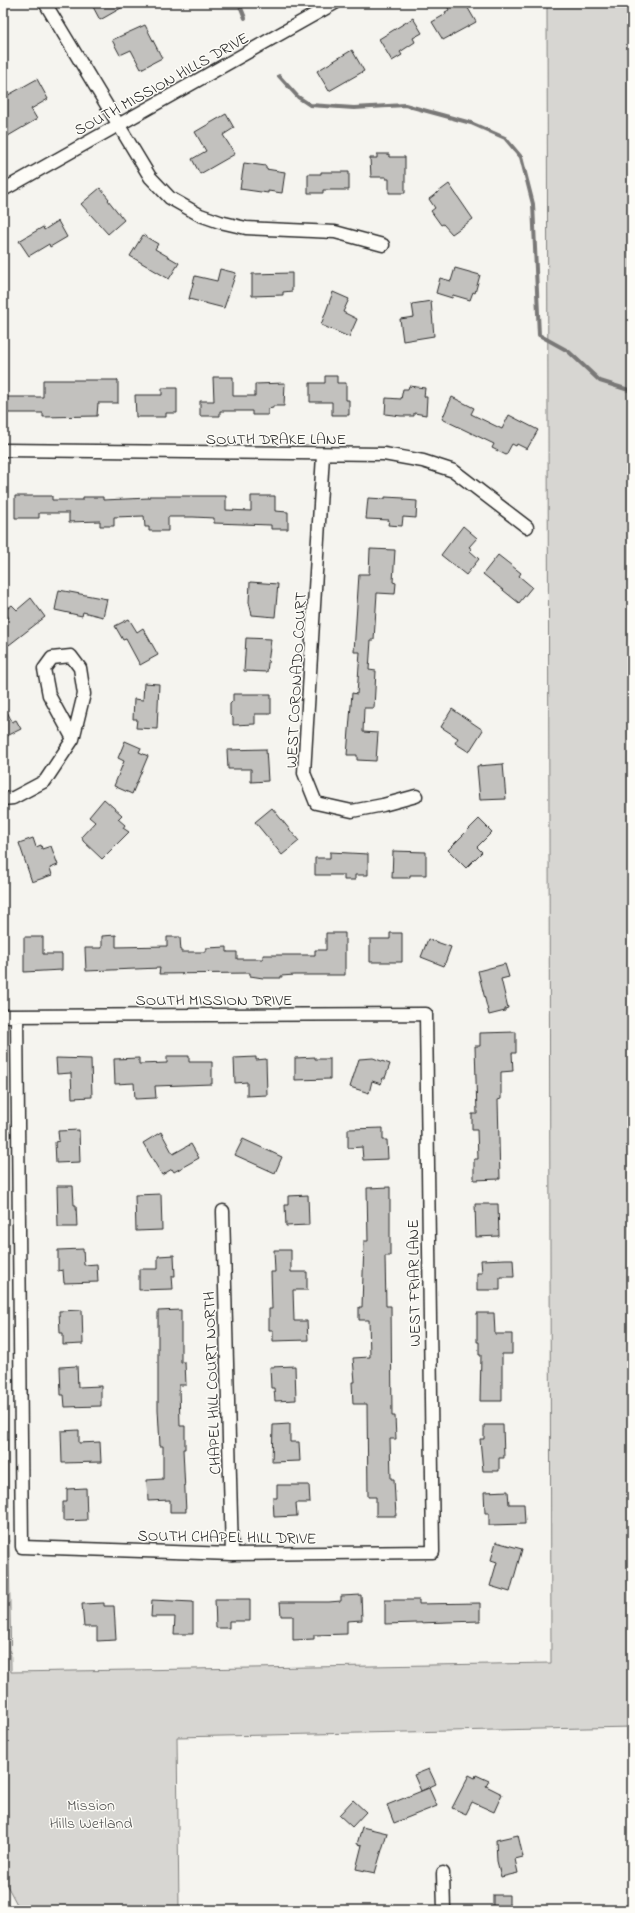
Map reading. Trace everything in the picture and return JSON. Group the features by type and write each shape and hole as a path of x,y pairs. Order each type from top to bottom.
{"street":[{"path":"45,3 150,177 170,198 200,215 220,222 246,228 335,232 383,245"},
{"name":"SOUTH MISSION HILLS DRIVE","path":"3,190 335,3"},
{"name":"SOUTH DRAKE LANE","path":"3,450 324,455 384,454 430,463 454,471 527,527"},
{"name":"WEST CORONADO COURT","path":"324,455 304,773 316,803 352,811 383,805 416,796"},
{"path":"3,799 13,798 45,781 73,739 84,694 80,668 71,656 52,658 44,669 49,695 73,739"},
{"name":"SOUTH MISSION DRIVE","path":"3,1016 426,1014"},
{"name":"WEST FRIAR LANE","path":"426,1014 433,1552"},
{"name":"SOUTH CHAPEL HILL DRIVE","path":"17,1016 22,1547 232,1554 433,1552"},
{"name":"CHAPEL HILL COURT NORTH","path":"223,1211 232,1554"},
{"path":"443,1874 444,1910"}],"green space":[{"name":"Mission Hills Wetland","path":"547,3 632,3 632,1727 177,1737 179,1910 20,1910 3,1878 3,1359 6,1359 11,1672 551,1663"}],"building":[{"path":"91,3 130,3 100,20"},
{"path":"446,3 465,3 476,22 443,40 432,22 446,14 445,12 449,10"},
{"path":"413,18 422,33 413,38 415,42 400,52 402,55 392,61 379,39"},
{"path":"145,25 162,58 141,69 131,50 120,55 112,40"},
{"path":"352,50 364,71 329,91 317,71"},
{"path":"37,79 48,99 31,109 37,119 3,139 3,98"},
{"path":"226,114 234,128 223,135 235,154 200,174 192,159 206,151 195,132"},
{"path":"377,154 389,154 389,157 405,157 405,193 389,193 389,179 386,179 386,177 371,177 370,158 377,158"},
{"path":"244,163 266,166 266,169 285,172 282,193 268,191 268,193 240,189"},
{"path":"321,172 349,172 349,190 323,190 323,193 308,193 308,174 321,174"},
{"path":"449,184 473,219 452,234 443,224 441,225 431,211 435,208 429,199"},
{"path":"100,188 124,220 108,234 81,204"},
{"path":"58,221 67,237 50,247 49,244 29,256 19,241 43,227 44,230"},
{"path":"143,235 158,244 155,249 179,263 169,279 130,256"},
{"path":"455,268 480,275 475,293 473,292 470,300 453,295 452,298 436,293 440,278 451,281"},
{"path":"220,269 236,273 224,308 189,299 195,276 217,281"},
{"path":"292,273 292,291 283,292 283,295 252,296 252,274"},
{"path":"333,292 349,299 343,312 357,319 349,337 321,325"},
{"path":"431,301 434,336 403,341 400,319 414,317 412,304"},
{"path":"325,376 337,376 337,383 346,383 346,400 349,400 349,415 332,415 332,402 310,402 310,383 325,383"},
{"path":"213,377 233,377 233,396 255,396 255,384 285,383 284,406 273,406 273,408 268,409 268,415 252,415 252,411 220,411 220,416 200,416 200,401 214,401"},
{"path":"43,380 118,380 118,403 98,403 97,416 43,417 43,413 3,413 3,397 43,397"},
{"path":"409,386 425,388 424,397 427,397 426,415 414,413 414,416 385,414 386,398 401,399 403,389 408,389"},
{"path":"162,388 177,388 177,413 166,413 166,417 136,417 135,395 162,395"},
{"path":"452,397 474,408 471,414 502,429 509,415 538,430 527,449 517,444 516,446 512,444 506,455 492,448 494,444 442,419"},
{"path":"15,496 52,496 52,500 83,500 83,497 103,497 103,500 149,498 149,496 226,496 226,510 251,511 251,496 275,496 275,511 288,512 288,529 271,529 271,525 214,523 214,518 193,517 168,517 168,531 149,531 149,527 145,527 144,516 114,517 114,526 100,526 100,521 69,522 69,513 39,513 39,518 15,518"},
{"path":"385,497 404,498 404,500 417,501 416,518 403,517 402,526 388,525 389,520 366,519 368,498 385,499"},
{"path":"463,526 477,538 469,547 472,549 470,551 479,559 466,575 441,555"},
{"path":"370,549 395,550 393,582 396,583 395,594 377,593 374,640 371,640 369,670 376,671 374,708 364,708 363,732 378,733 376,761 357,760 357,755 347,755 352,693 357,694 360,652 354,652 359,574 369,574"},
{"path":"498,555 521,573 519,576 532,587 519,603 483,574"},
{"path":"250,582 278,584 275,617 252,615 249,602"},
{"path":"59,590 107,599 103,617 83,612 82,616 55,610"},
{"path":"31,598 45,617 9,645 3,637 3,623 9,618 4,611 12,605 17,610"},
{"path":"129,619 137,632 143,628 158,655 140,665 126,639 123,640 115,626"},
{"path":"246,638 271,639 267,672 244,671"},
{"path":"144,683 159,684 157,729 136,728 137,719 133,719 134,699 143,700"},
{"path":"233,694 271,694 271,714 255,714 255,724 233,725 233,718 230,715 230,704 233,701"},
{"path":"3,703 12,722 16,720 21,729 3,738"},
{"path":"452,709 483,730 469,752 455,743 458,738 441,727"},
{"path":"125,741 141,748 139,752 148,756 132,794 114,786 124,761 118,758"},
{"path":"266,749 268,781 251,782 251,769 228,769 227,750"},
{"path":"503,764 506,799 480,800 477,766"},
{"path":"104,799 122,815 118,819 125,825 123,828 129,832 102,859 83,841 82,836 95,822 89,817"},
{"path":"272,808 299,841 282,855 255,822"},
{"path":"479,819 492,832 477,847 482,852 466,868 448,850"},
{"path":"33,838 36,847 41,845 42,849 51,846 58,865 50,868 52,875 32,882 19,843"},
{"path":"393,851 426,852 426,875 410,875 410,878 392,878"},
{"path":"330,852 368,854 368,875 355,875 355,880 344,880 344,875 315,875 315,858 330,858"},
{"path":"326,933 345,933 345,975 295,975 281,976 281,978 263,978 250,976 250,973 159,974 160,968 86,971 85,948 102,948 102,936 116,935 116,947 167,946 167,937 180,937 181,952 206,952 206,948 227,947 227,952 237,952 237,959 263,959 263,955 315,955 315,950 326,950"},
{"path":"390,933 402,933 402,962 370,962 370,939 390,939"},
{"path":"24,937 43,937 43,954 62,954 62,970 24,972"},
{"path":"428,939 451,947 444,966 421,957"},
{"path":"505,964 509,977 501,979 508,1008 505,1009 505,1011 489,1015 478,971"},
{"path":"516,1032 516,1053 512,1053 513,1071 501,1072 501,1099 498,1100 500,1179 474,1180 474,1159 478,1159 477,1130 472,1130 472,1114 477,1114 475,1046 480,1046 480,1033"},
{"path":"167,1056 189,1056 189,1062 212,1062 212,1084 155,1086 156,1098 135,1099 134,1083 115,1084 114,1059 139,1058 139,1064 167,1063"},
{"path":"256,1057 256,1060 266,1059 267,1095 247,1096 247,1082 235,1083 234,1058"},
{"path":"315,1057 315,1059 330,1059 330,1079 295,1080 295,1058"},
{"path":"56,1058 91,1059 92,1097 72,1098 71,1073 57,1074"},
{"path":"373,1058 390,1064 381,1084 372,1081 369,1093 350,1087 359,1059"},
{"path":"383,1128 383,1140 387,1140 388,1159 363,1160 362,1147 348,1148 348,1129"},
{"path":"79,1130 80,1162 56,1163 55,1142 59,1141 58,1131"},
{"path":"161,1132 173,1154 191,1144 199,1158 174,1172 172,1169 162,1175 143,1143"},
{"path":"243,1139 282,1157 275,1173 235,1155"},
{"path":"57,1186 73,1186 77,1227 58,1227"},
{"path":"390,1187 390,1256 385,1256 386,1306 391,1306 392,1416 395,1416 396,1439 390,1439 391,1479 394,1479 396,1516 376,1516 376,1497 368,1497 367,1404 353,1404 352,1382 355,1382 353,1358 370,1357 369,1320 359,1320 359,1307 362,1307 364,1241 368,1241 367,1188"},
{"path":"161,1194 162,1230 136,1231 135,1195"},
{"path":"308,1195 309,1225 286,1226 285,1205 288,1205 288,1196"},
{"path":"475,1204 498,1204 499,1236 476,1237"},
{"path":"83,1249 84,1265 97,1264 98,1282 64,1283 63,1270 58,1271 58,1250"},
{"path":"274,1250 291,1250 291,1272 307,1272 307,1290 293,1290 294,1321 307,1321 308,1340 273,1341 273,1330 269,1330 269,1309 272,1309 271,1272 275,1272"},
{"path":"174,1255 175,1276 172,1276 173,1289 139,1290 139,1269 158,1269 158,1256"},
{"path":"513,1259 514,1277 500,1277 500,1290 477,1290 477,1273 482,1273 481,1260"},
{"path":"82,1310 83,1344 63,1345 63,1333 60,1333 59,1311"},
{"path":"181,1310 181,1362 185,1362 186,1385 179,1385 180,1426 185,1426 185,1449 183,1449 186,1512 170,1512 170,1500 148,1501 147,1480 163,1479 163,1446 160,1446 158,1409 158,1311"},
{"path":"477,1313 494,1313 495,1334 512,1334 512,1354 502,1354 502,1401 480,1401 481,1355 479,1355 479,1342 477,1342"},
{"path":"77,1366 78,1387 101,1386 101,1406 65,1407 64,1395 61,1395 60,1367"},
{"path":"295,1366 296,1400 275,1401 274,1388 271,1388 270,1367"},
{"path":"290,1424 290,1442 299,1442 300,1461 272,1462 273,1425"},
{"path":"484,1425 503,1425 504,1458 499,1458 499,1471 483,1471 480,1439 484,1439"},
{"path":"79,1430 79,1443 100,1442 101,1462 62,1463 61,1431"},
{"path":"277,1485 309,1485 310,1503 296,1503 297,1516 274,1517 273,1498 277,1498"},
{"path":"86,1488 87,1520 63,1521 63,1502 67,1502 67,1489"},
{"path":"508,1491 509,1504 524,1504 525,1524 489,1525 489,1513 485,1513 484,1492"},
{"path":"496,1542 522,1549 510,1592 490,1586 497,1562 491,1560"},
{"path":"361,1595 362,1620 347,1621 347,1634 314,1635 314,1639 293,1640 293,1616 281,1616 280,1602 341,1601 341,1596"},
{"path":"215,1599 250,1599 250,1621 229,1621 229,1628 216,1628"},
{"path":"152,1600 193,1602 193,1634 174,1634 175,1617 151,1617"},
{"path":"385,1600 419,1600 419,1604 480,1603 480,1621 385,1624"},
{"path":"104,1603 104,1606 114,1606 116,1640 97,1641 97,1627 84,1627 82,1604"},
{"path":"429,1769 436,1784 421,1791 414,1775"},
{"path":"469,1775 475,1778 476,1775 489,1781 486,1786 502,1794 494,1812 472,1802 466,1814 452,1808"},
{"path":"429,1788 437,1806 394,1823 387,1805"},
{"path":"353,1800 366,1812 352,1827 339,1815"},
{"path":"362,1827 387,1833 375,1873 356,1869 362,1845 357,1844"},
{"path":"518,1835 523,1857 515,1859 518,1873 501,1877 497,1861 496,1840"},
{"path":"493,1895 509,1895 509,1910 493,1910"}],"waterway":[{"path":"239,3 245,18"},
{"path":"279,76 298,97 310,105 354,108 405,105 471,123 505,138 521,157 533,204 539,335 568,351 600,381 632,391"}]}
